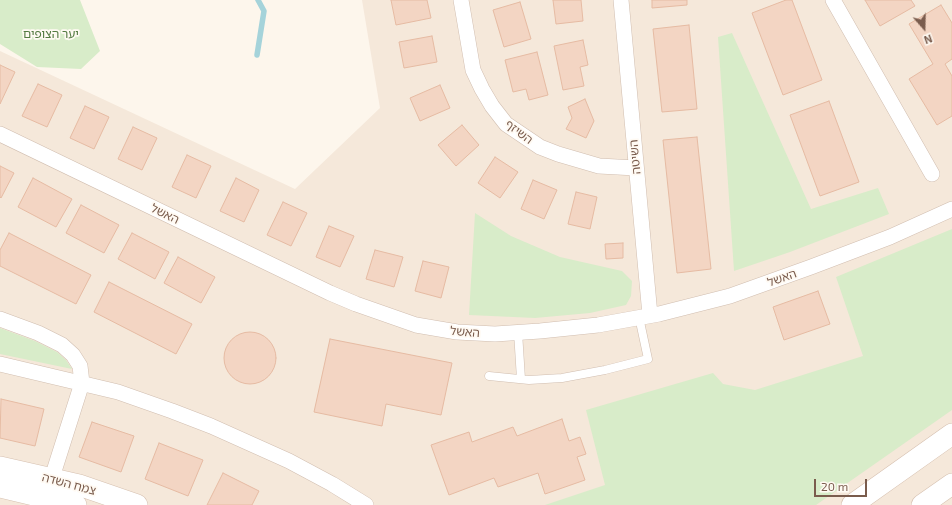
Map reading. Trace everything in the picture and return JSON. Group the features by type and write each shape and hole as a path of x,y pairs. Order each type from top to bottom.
{"street":[{"name":"השיזף","path":"461,0 474,70 482,89 492,106 506,124 540,147 566,157 599,166 636,168"},
{"name":"השיטה","path":"621,0 636,168 644,316"},
{"path":"833,0 932,174"},
{"name":"האשל","path":"0,134 323,290 356,304 416,325 457,332 495,334 598,325 659,314 730,296 789,275 890,238 952,209"},
{"path":"0,319 38,333 62,344 73,355 80,366 82,383 48,488"},
{"path":"0,364 118,392 211,426 289,461 332,484 366,505"},
{"path":"852,505 952,434"},
{"name":"צמח השדה","path":"0,467 48,488 76,505"},
{"path":"922,505 952,484"},
{"name":"צמח השדה","path":"0,487 48,488 79,485 137,505"}],"lane":[{"path":"489,376 529,380 562,378 605,370 648,359 644,316"},
{"path":"518,332 521,379"}],"shaded area":[{"path":"362,0 952,0 952,505 0,505 0,51 295,189 380,108"}],"green space":[{"name":"יער הצופים","path":"0,0 80,0 100,51 81,69 37,67 0,44"},
{"path":"732,33 811,209 878,188 889,214 790,252 734,271 718,37"},
{"path":"475,213 511,236 560,257 622,271 632,281 631,296 626,305 590,313 535,318 469,315"},
{"path":"952,229 952,410 816,505 545,505 605,485 586,410 713,373 723,384 755,390 863,356 836,277"},
{"path":"0,328 35,341 57,352 66,360 72,369 0,354"}],"building":[{"path":"391,0 427,0 431,18 396,25"},
{"path":"553,0 581,0 583,21 556,24"},
{"path":"652,0 687,0 687,5 652,8"},
{"path":"786,0 792,0 822,80 783,95 752,13"},
{"path":"865,0 911,0 915,6 880,26"},
{"path":"520,2 531,39 504,47 493,10"},
{"path":"941,5 952,23 952,59 945,64 952,76 952,116 937,125 909,79 933,64 909,24"},
{"path":"689,25 697,109 662,112 653,29"},
{"path":"432,36 437,62 404,68 399,42"},
{"path":"583,40 588,65 580,67 584,86 563,90 554,46"},
{"path":"537,52 548,95 529,100 526,89 513,92 505,60"},
{"path":"0,65 15,72 0,104"},
{"path":"38,84 62,95 47,127 22,116"},
{"path":"440,85 450,108 420,121 410,98"},
{"path":"585,99 594,121 586,138 566,129 572,118 568,107"},
{"path":"829,101 859,182 820,196 790,115"},
{"path":"85,106 109,117 94,149 70,138"},
{"path":"462,125 479,145 456,166 438,145"},
{"path":"133,127 157,138 142,170 118,159"},
{"path":"697,137 711,269 677,273 663,140"},
{"path":"187,155 211,166 196,198 172,187"},
{"path":"495,157 518,172 500,198 478,183"},
{"path":"0,166 14,173 1,198 0,197"},
{"path":"33,178 72,199 56,227 18,207"},
{"path":"236,178 259,190 244,222 220,211"},
{"path":"533,180 557,190 544,219 521,209"},
{"path":"576,192 597,197 590,229 568,224"},
{"path":"283,202 307,213 291,246 267,235"},
{"path":"81,205 119,225 104,253 66,233"},
{"path":"329,226 354,236 340,267 316,257"},
{"path":"9,233 91,275 76,304 0,266 0,250"},
{"path":"132,233 169,252 155,279 118,259"},
{"path":"623,243 623,258 606,259 605,244"},
{"path":"375,250 403,257 394,287 366,279"},
{"path":"178,257 215,277 201,303 164,283"},
{"path":"423,261 449,267 441,298 415,291"},
{"path":"109,282 192,324 176,354 94,312"},
{"path":"818,291 830,324 784,340 773,307"},
{"path":"245,332 255,332 269,339 276,353 276,363 269,377 255,384 245,384 235,380 228,373 224,363 224,353 228,343 235,336"},
{"path":"330,339 452,363 441,415 386,404 382,426 314,412"},
{"path":"1,399 44,409 35,446 0,438"},
{"path":"562,419 569,441 580,437 586,454 577,457 585,480 545,494 538,473 498,487 494,478 449,495 431,445 469,432 472,442 513,427 517,436"},
{"path":"92,422 134,436 121,472 79,457"},
{"path":"159,443 203,460 188,496 145,479"},
{"path":"223,473 259,491 252,505 207,505"}],"waterway":[{"path":"257,55 264,11 258,0"}]}
